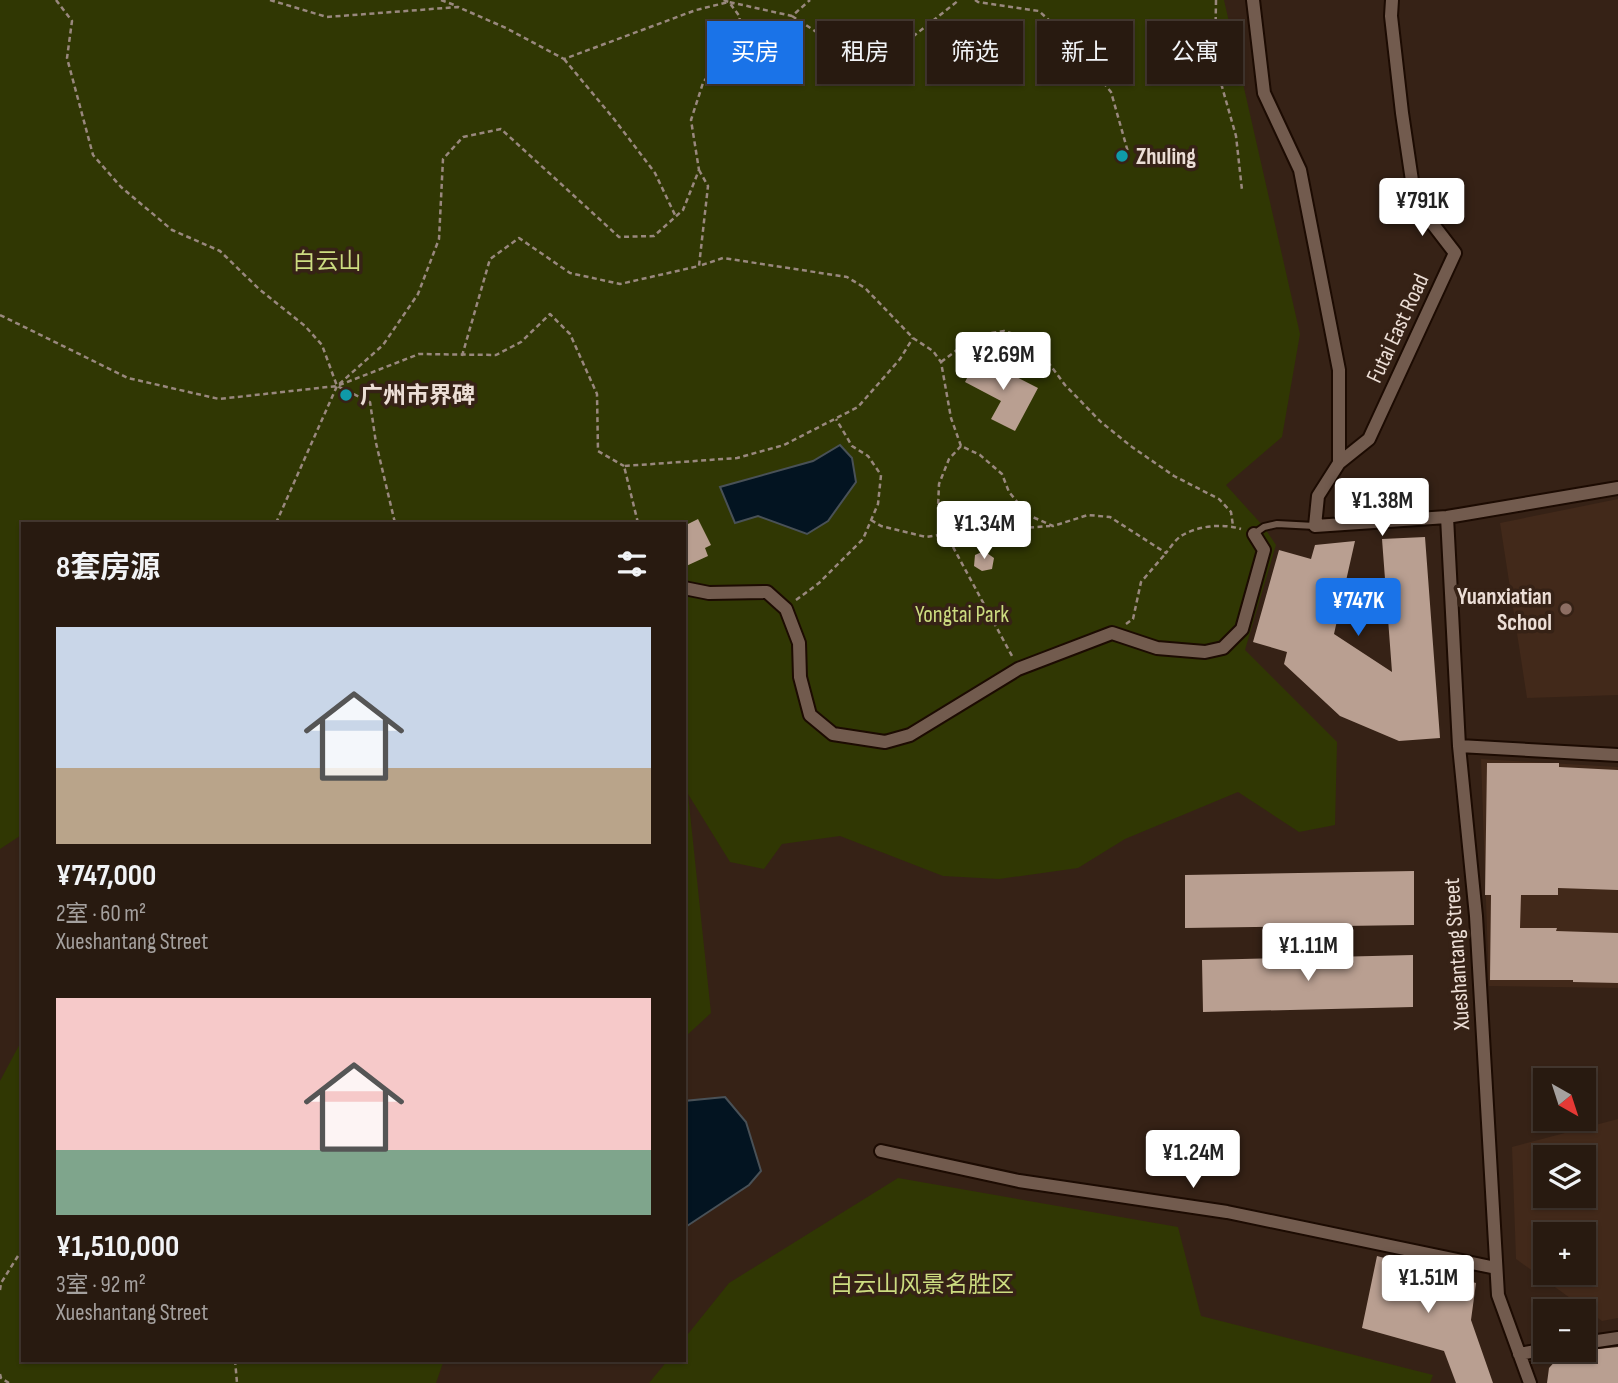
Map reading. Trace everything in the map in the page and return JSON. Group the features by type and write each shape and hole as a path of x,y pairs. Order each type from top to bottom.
{"street":[{"path":"1253,0 1264,93 1300,170 1339,370 1339,463 1318,496 1315,526 1447,517 1618,488"},
{"name":"Futai East Road","path":"1339,463 1369,439 1455,253 1415,201 1400,99 1391,16 1392,0"},
{"name":"Xueshantang Street","path":"1447,517 1460,746 1476,916 1498,1295 1530,1383"},
{"path":"686,588 709,593 767,592 786,609 799,643 800,677 810,715 833,734 885,742 910,735 1018,669 1112,634 1157,648 1205,652 1223,648 1242,629 1264,550 1254,534"},
{"path":"1460,746 1618,755"},
{"path":"881,1151 1019,1181 1227,1212 1496,1268"},
{"path":"1596,1341 1618,1338"},
{"path":"1519,1354 1533,1352"}],"lane":[{"path":"1254,534 1264,527 1277,524 1315,526"}],"path":[{"path":"56,0 72,21 67,58 93,155 121,187 172,230 219,251 259,289 305,326 322,345 337,386 370,402 376,443 395,522"},
{"path":"270,0 327,17 458,7"},
{"path":"441,0 506,28 564,59 654,173 676,217"},
{"path":"723,0 792,16 850,54 901,46 959,0"},
{"path":"792,16 810,0"},
{"path":"975,0 1038,11 1064,34 1111,92 1128,152"},
{"path":"1216,0 1215,62 1236,136 1242,190"},
{"path":"564,59 696,10 729,2"},
{"path":"699,266 708,186 699,170 691,120 703,83 737,32 740,17 729,2"},
{"path":"276,522 337,386 383,345 418,294 439,239 443,159 463,137 501,129 619,237 654,236 683,211 699,170"},
{"path":"462,356 490,259 519,238 570,273 620,284 723,258 847,277 865,288 913,338 933,351 941,362 951,418 961,446 980,455 1002,474 1009,492 1028,515 1053,526"},
{"path":"0,315 128,378 219,399 337,386 419,354 496,355 521,342 550,314 570,334 597,394 598,452 624,466 737,458 784,445 858,407 900,359 913,338"},
{"path":"941,362 976,335 1004,331 1024,337 1101,422 1174,476 1219,499 1231,512 1233,526"},
{"path":"786,609 819,583 863,539 878,504 881,475 868,456 852,446 835,419"},
{"path":"961,446 949,459 939,484 938,508 946,534 1018,669"},
{"path":"624,466 638,522"},
{"path":"871,520 881,526 926,537 1053,526 1088,515 1110,517 1166,553"},
{"path":"1112,634 1133,618 1141,582 1178,538 1201,527 1233,526 1254,534"},
{"path":"0,1290 1,1283 21,1251"},
{"path":"235,1362 237,1383"},
{"path":"0,1374 1,1378 9,1383"}],"shaded area":[{"name":"Yuanxiatian School","path":"1618,499 1618,695 1527,698 1500,523"},
{"path":"1481,759 1618,767 1618,988 1489,986"},
{"path":"1618,1119 1618,1318 1602,1321 1596,1317 1596,1299 1571,1299 1552,1285 1596,1285 1596,1222 1533,1222 1533,1271 1516,1259 1512,1147 1573,1131 1596,1131 1596,1125"}],"green space":[{"name":"白云山","path":"0,0 1224,0 1229,21 1147,21 1147,84 1243,84 1300,334 1282,437 1226,485 1264,527 1276,545 1245,650 1337,742 1335,825 1299,832 1238,792 1125,839 1078,868 999,879 943,876 840,836 782,844 764,869 730,862 688,794 711,1013 686,1036 686,522 21,522 21,835 0,849"},
{"path":"21,1042 21,1362 443,1362 436,1383 0,1383 0,1081"},
{"name":"白云山风景名胜区","path":"898,1178 1178,1227 1201,1316 1433,1375 1430,1383 649,1383 666,1362 686,1362 686,1337 729,1283"}],"water":[{"path":"840,445 852,458 856,482 828,521 807,534 758,516 735,523 720,487 813,461"},
{"path":"725,1097 746,1122 761,1171 749,1185 686,1227 686,1101"}],"building":[{"path":"978,357 1038,388 1015,431 991,419 1001,401 965,382"},
{"path":"698,519 711,545 705,548 708,556 686,566 686,525"},
{"path":"1425,537 1440,738 1399,741 1340,716 1284,664 1287,652 1253,642 1279,550 1311,559 1315,545 1355,541 1334,634 1392,672 1382,539"},
{"path":"984,551 994,558 992,569 982,571 974,566 975,555"},
{"path":"1487,763 1559,763 1559,767 1618,770 1618,890 1558,888 1558,895 1521,895 1520,928 1618,933 1618,983 1490,980 1491,895 1485,895"},
{"path":"1414,871 1414,925 1185,928 1185,875"},
{"path":"1413,955 1413,1007 1203,1012 1202,960"},
{"path":"1377,1256 1476,1283 1471,1320 1493,1383 1456,1383 1444,1351 1362,1328"},
{"path":"1618,1347 1618,1383 1547,1383 1549,1368 1554,1362 1596,1362 1596,1349"}],"place":[{"name":"Zhuling","path":"1122,156"},
{"name":"广州市界碑","path":"346,395"},
{"name":"Yuanxiatian School","path":"1566,609"}],"park label":[{"name":"Yongtai Park","path":"962,614"}]}
